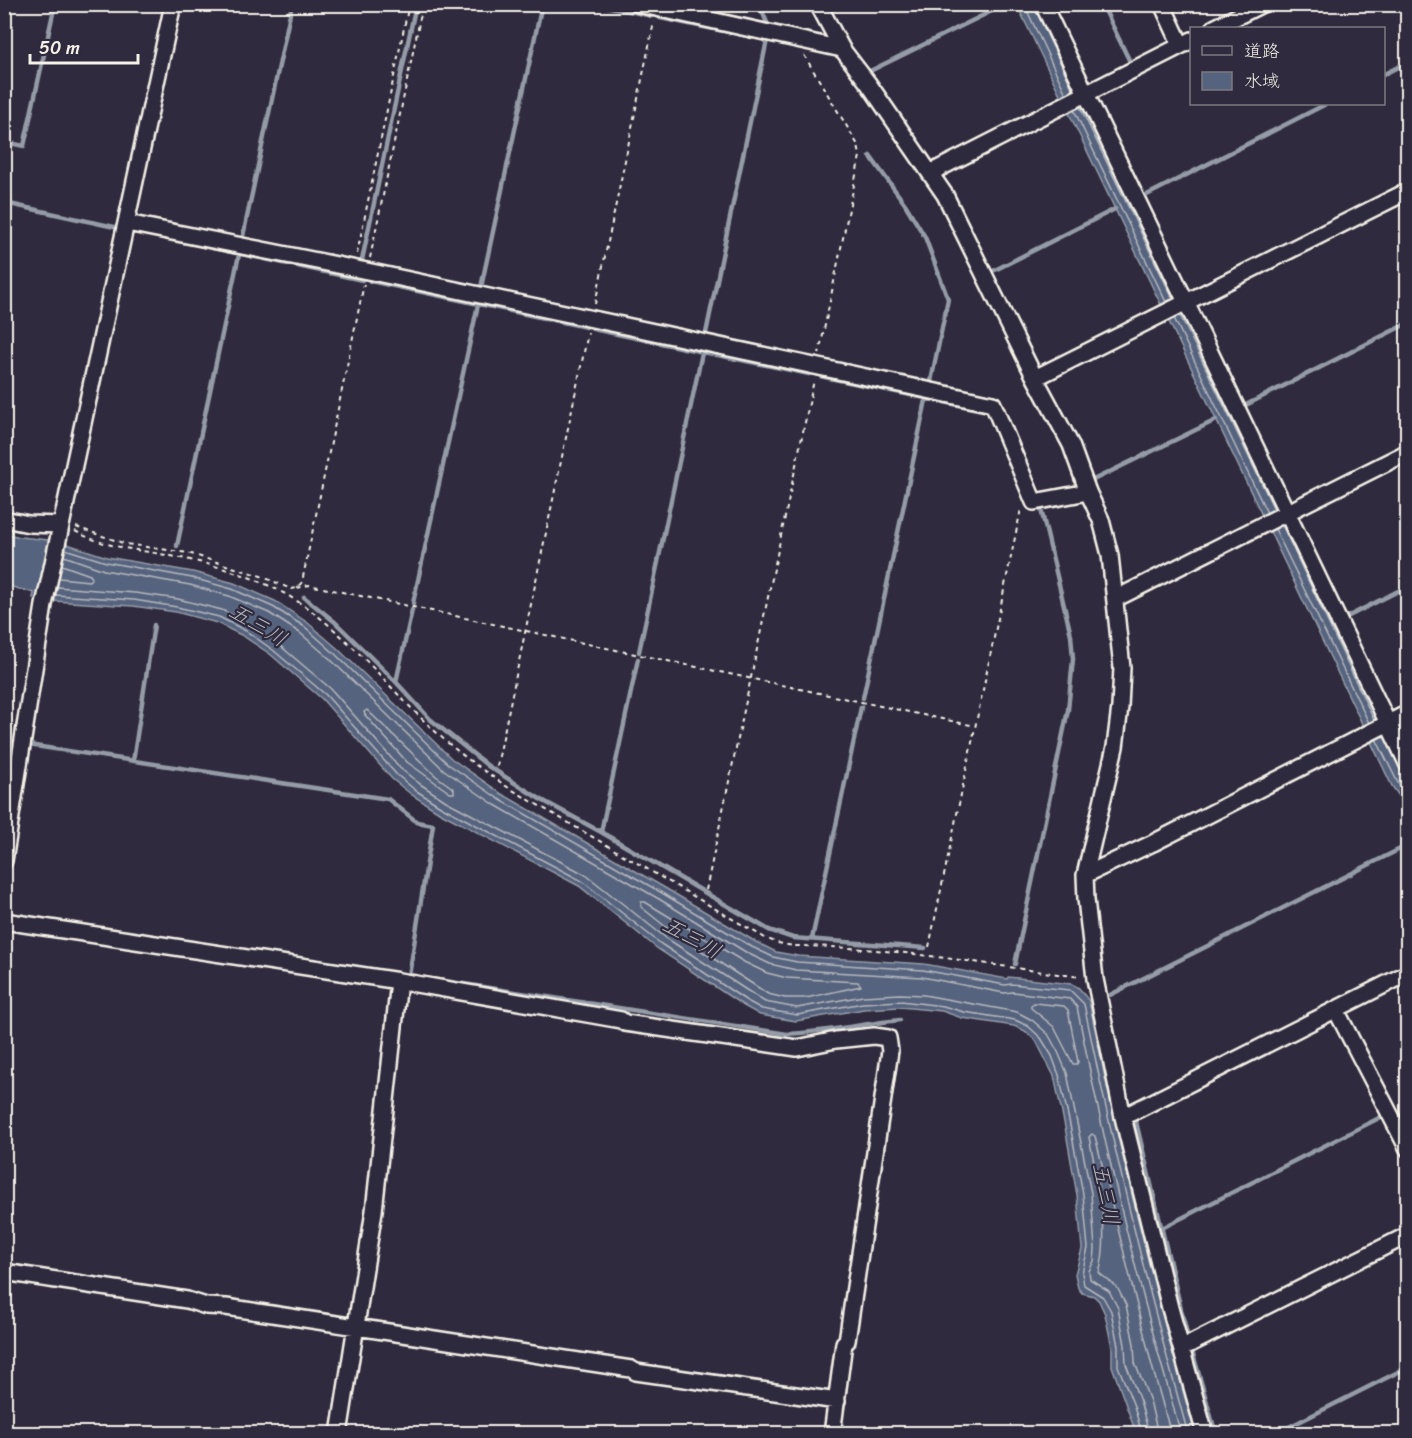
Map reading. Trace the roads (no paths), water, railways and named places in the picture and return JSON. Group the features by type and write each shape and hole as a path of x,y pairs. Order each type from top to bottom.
{"street":[{"path":"4,861 44,605 173,4"},
{"path":"638,4 842,49"},
{"path":"818,4 842,49 945,195 1035,378 1071,445 1101,520 1108,546 1122,668 1115,747 1085,875 1095,979 1123,1117 1170,1308 1205,1434"},
{"path":"1043,4 1407,765"},
{"path":"930,173 1186,42 1162,4"},
{"path":"1216,27 1262,4"},
{"path":"1035,378 1407,191"},
{"path":"127,223 361,270 993,404 1034,502 1088,492"},
{"path":"1115,599 1407,452"},
{"path":"4,519 29,524 62,525"},
{"path":"1085,875 1153,843 1407,712"},
{"path":"4,921 399,981 621,1020 626,1023 797,1048 874,1035 888,1038 890,1051 832,1434"},
{"path":"1123,1117 1407,973"},
{"path":"339,1434 374,1211 399,981"},
{"path":"1336,1010 1407,1149"},
{"path":"1182,1348 1407,1235"},
{"path":"4,1272 187,1300 206,1306 226,1306 837,1401"}],"water":[{"path":"1017,5 1038,5 1407,773 1407,807 1392,786"},
{"name":"五三川","path":"4,533 58,541 107,557 193,572 234,583 275,601 308,623 337,648 452,759 502,794 776,952 798,956 924,964 1007,979 1008,977 1072,984 1079,988 1089,1001 1138,1218 1195,1433 1136,1433 1112,1366 1112,1347 1105,1314 1094,1296 1082,1293 1078,1288 1075,1274 1082,1249 1077,1195 1065,1127 1054,1076 1036,1041 1025,1031 1014,1026 962,1018 942,1011 900,1007 864,1009 796,1021 760,1015 658,949 579,886 439,812 412,795 392,779 322,699 270,654 243,636 217,623 176,612 133,606 53,601 42,597 33,598 34,593 5,585"}],"waterway":[{"path":"5,142 24,146 55,4"},
{"path":"242,241 292,4"},
{"path":"361,265 416,4"},
{"path":"480,292 542,4"},
{"path":"597,4 652,16"},
{"path":"759,4 768,25"},
{"path":"868,72 1006,4"},
{"path":"1102,4 1132,66"},
{"path":"660,18 767,40 705,338"},
{"path":"1385,74 1408,62"},
{"path":"1141,198 1324,105"},
{"path":"870,156 905,204 925,237 948,299 930,386"},
{"path":"5,203 119,228"},
{"path":"995,270 1115,209"},
{"path":"204,246 362,280"},
{"path":"177,546 240,250"},
{"path":"370,281 586,327"},
{"path":"413,603 479,300"},
{"path":"1240,408 1408,323"},
{"path":"593,329 809,374"},
{"path":"639,652 703,348"},
{"path":"820,376 987,411"},
{"path":"863,698 926,400"},
{"path":"1089,482 1216,420"},
{"path":"1015,964 1068,710 1073,659 1071,635 1040,505"},
{"path":"1343,619 1408,586"},
{"path":"304,597 335,622 430,719 488,766 540,799 769,930 793,938 925,948"},
{"path":"396,682 412,610"},
{"path":"133,761 154,625"},
{"path":"601,832 638,659"},
{"path":"812,939 861,707"},
{"path":"4,741 17,743"},
{"path":"28,745 388,799 417,822 433,825 409,976"},
{"path":"1110,995 1408,845"},
{"path":"425,978 787,1034 900,1020"},
{"path":"1162,1228 1383,1116"},
{"path":"1136,1122 1187,1334"},
{"path":"1193,1354 1216,1434"},
{"path":"1275,1434 1408,1367"}]}
